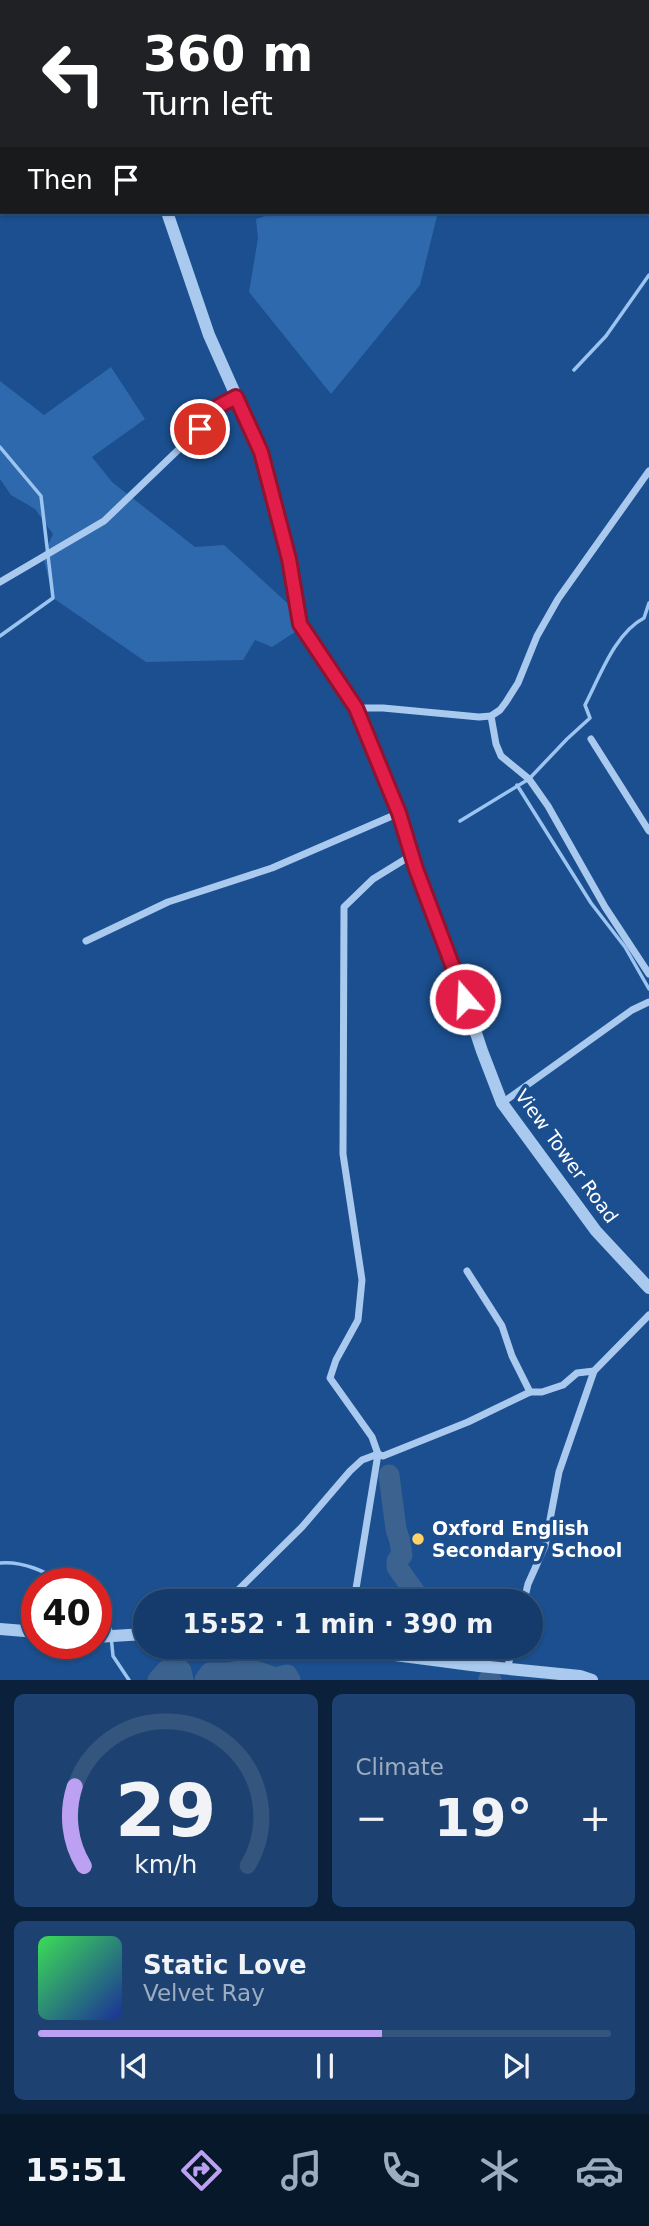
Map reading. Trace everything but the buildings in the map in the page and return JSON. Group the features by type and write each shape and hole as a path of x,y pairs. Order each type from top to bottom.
{"street":[{"name":"View Tower Road","path":"168,214 209,335 264,462 289,559 300,624 356,708 399,813 502,1103 596,1231 649,1289"},
{"path":"0,582 104,521 200,429 219,406 236,397"},
{"path":"356,708 479,717 491,716 499,710 517,683 537,636 558,599 649,471"},
{"path":"491,716 501,756 529,779 548,806 605,907 649,974"},
{"path":"591,739 649,831"},
{"path":"86,941 168,902 272,868 399,813"},
{"path":"356,1589 378,1454 372,1437 330,1378 336,1360 358,1320 362,1280 343,1154 344,907 373,879 412,855"},
{"path":"502,1103 632,1010 649,1002"},
{"path":"467,1271 502,1326 512,1356 530,1392"},
{"path":"526,1589 545,1546 559,1472 594,1371 649,1315"},
{"path":"239,1589 302,1527 362,1460 378,1454 383,1456 468,1422 530,1392 542,1392 563,1385 578,1373 594,1371"},
{"path":"0,1629 21,1631"},
{"path":"112,1637 133,1635"},
{"path":"432,1659 580,1676 592,1680"},
{"path":"507,1669 510,1659"}],"shaded area":[{"path":"272,214 438,214 420,285 331,394 249,292 258,238 256,219"},
{"path":"111,367 145,419 92,457 112,482 195,547 224,545 309,623 272,647 255,640 243,660 146,662 53,598 43,556 53,534 35,509 11,495 0,479 0,381 44,415"}],"waterway":[{"path":"574,370 606,336 649,275"},
{"path":"0,447 41,496 53,598 0,636"},
{"path":"460,821 529,779 590,718 585,705 603,669 625,634 644,618 649,603"},
{"path":"517,785 591,903 625,947 649,989"},
{"path":"389,1475 402,1555 397,1561 397,1567 413,1589"},
{"path":"0,1563 34,1568"},
{"path":"112,1646 113,1656 129,1680"},
{"path":"458,1659 470,1661"},
{"path":"158,1680 167,1670 178,1668 183,1680"},
{"path":"205,1680 210,1673 249,1669 275,1678 287,1675 290,1680"}],"place":[{"name":"Oxford English Secondary School","path":"418,1539"}],"route":[{"path":"200,429 219,406 236,397 261,452 289,559 300,624 356,708 399,813 416,869 465,999"}]}
